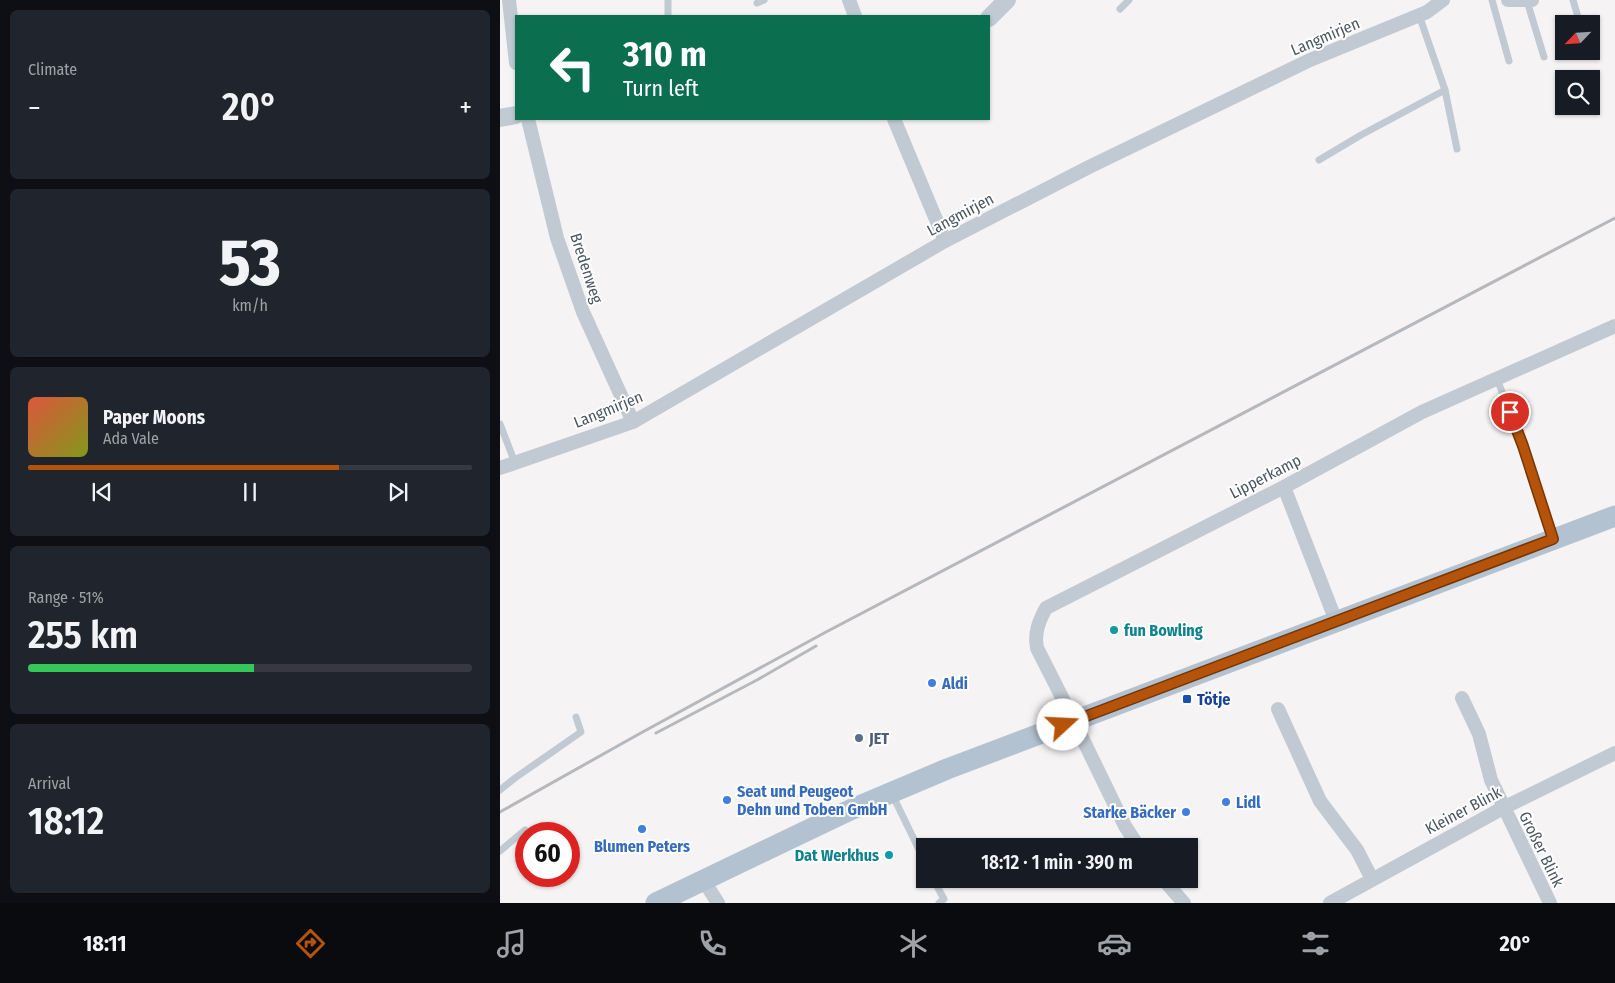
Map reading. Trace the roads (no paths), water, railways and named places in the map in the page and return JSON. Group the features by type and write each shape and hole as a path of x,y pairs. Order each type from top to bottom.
{"main road":[{"path":"656,903 891,792 1013,743 1615,516"}],"street":[{"path":"509,0 515,54"},
{"path":"849,0 855,15"},
{"path":"990,17 1007,0"},
{"name":"Langmirjen","path":"500,468 633,422 945,241 1089,167 1310,60 1427,12 1443,0"},
{"path":"1508,0 1530,0"},
{"path":"500,118 515,115"},
{"name":"Bredenweg","path":"528,120 557,238 582,312 633,422"},
{"path":"894,120 945,241"},
{"name":"Lipperkamp","path":"1133,838 1117,811 1037,648 1035,638 1039,621 1046,608 1284,487 1422,412 1615,326"},
{"path":"1284,487 1336,621"},
{"name":"Großer Blink","path":"1462,698 1479,734 1491,780 1503,808 1550,903"},
{"path":"1278,709 1320,801 1357,850 1372,879"},
{"name":"Kleiner Blink","path":"1330,903 1503,808 1615,752"},
{"path":"704,881 718,903"},
{"path":"1171,888 1184,903"}],"lane":[{"path":"668,0 668,15"},
{"path":"1120,9 1129,0"},
{"path":"1492,0 1509,60"},
{"path":"1530,0 1544,57"},
{"path":"1573,0 1577,15"},
{"path":"1419,15 1445,90 1457,149"},
{"path":"1319,160 1445,90"},
{"path":"1497,379 1523,446 1553,539"},
{"path":"500,424 515,463"},
{"path":"500,790 581,732 576,717"},
{"path":"891,792 916,843"},
{"path":"500,851 515,838"},
{"path":"938,888 944,899 939,903"}],"railway":[{"path":"500,812 826,632 1615,218"},
{"path":"656,733 757,680 816,646"}],"place":[{"name":"fun Bowling","path":"1114,630"},
{"name":"Aldi","path":"932,683"},
{"name":"Tötje","path":"1187,699"},
{"name":"JET","path":"859,738"},
{"name":"Seat und Peugeot Dehn und Toben GmbH","path":"727,800"},
{"name":"Lidl","path":"1226,802"},
{"name":"Starke Bäcker","path":"1186,812"},
{"name":"Blumen Peters","path":"642,829"},
{"name":"Dat Werkhus","path":"889,855"}]}
